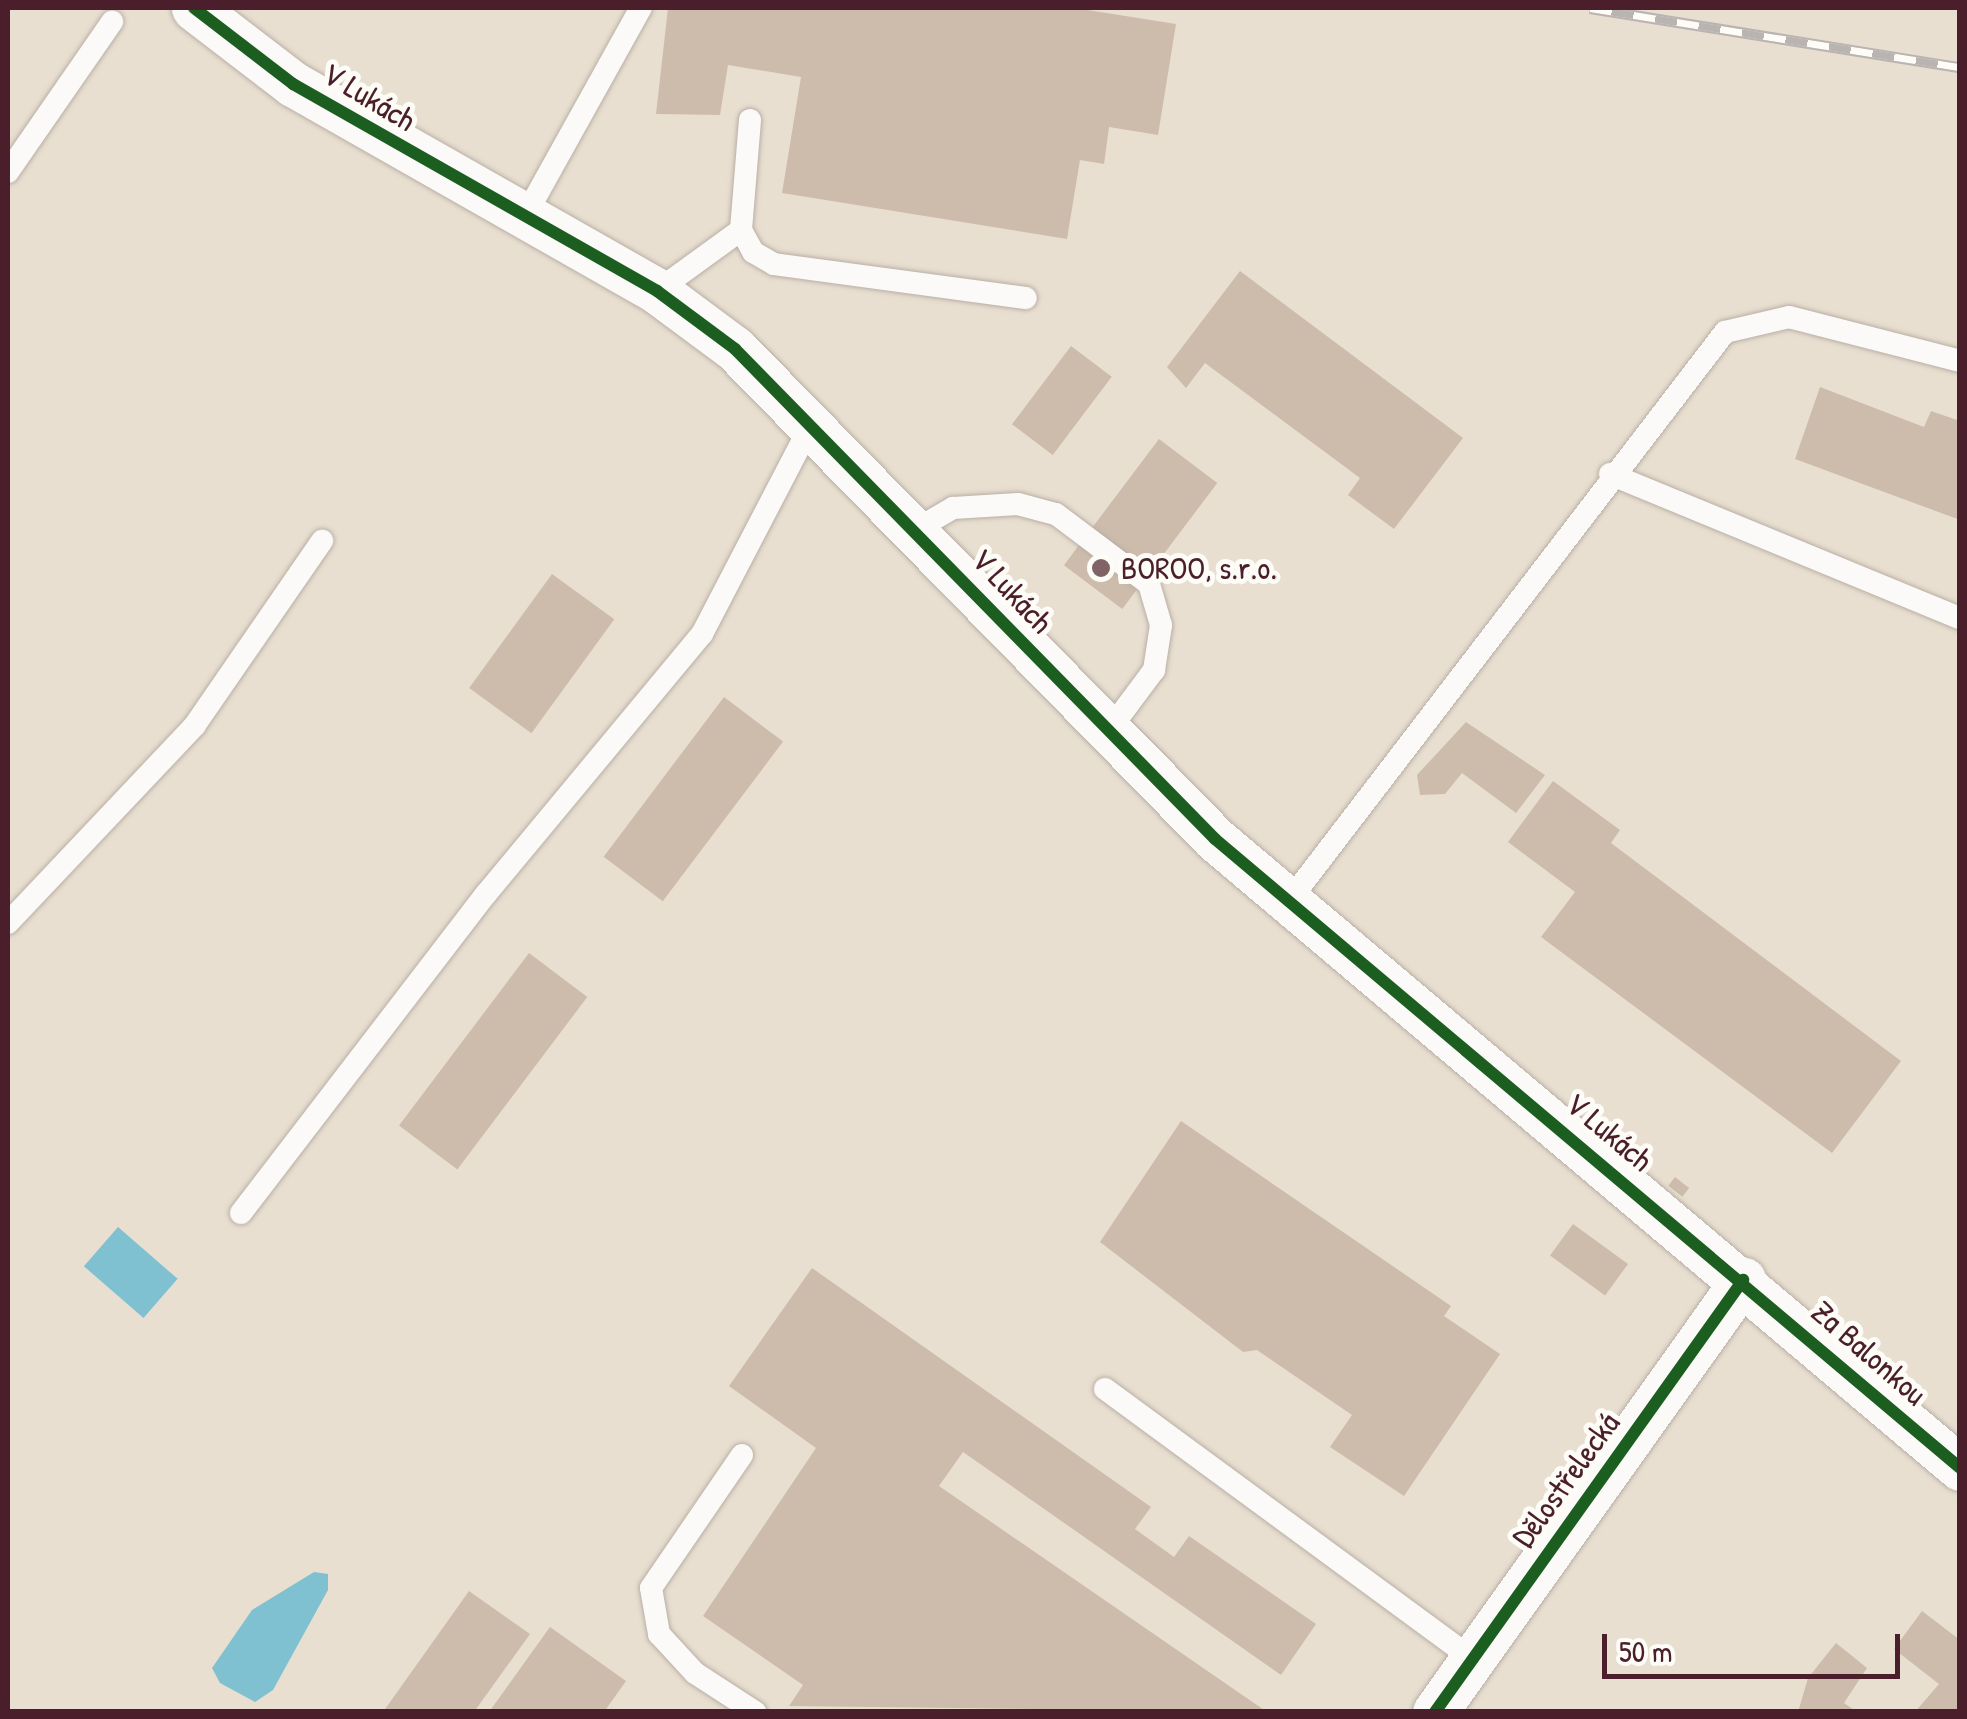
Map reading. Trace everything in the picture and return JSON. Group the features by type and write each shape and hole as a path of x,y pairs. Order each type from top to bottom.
{"street":[{"name":"V Lukách","path":"194,8 293,84 656,291 814,420 1107,733 1288,901 1743,1280"},
{"name":"Za Balonkou","path":"1743,1280 1960,1468"},
{"name":"Dělostřelecká","path":"1435,1712 1743,1280"}],"lane":[{"path":"524,216 641,8"},
{"path":"8,172 112,22"},
{"path":"656,291 740,230 750,120"},
{"path":"740,230 774,264 1026,298"},
{"path":"1288,901 1695,362 1725,332 1758,317 1960,360"},
{"path":"241,1213 486,894 702,634 814,420"},
{"path":"1610,474 1960,618"},
{"path":"917,529 954,508 1018,504 1056,514 1149,584 1161,625 1154,670 1107,733"},
{"path":"8,923 194,725 322,541"},
{"path":"1105,1388 1472,1659"},
{"path":"742,1455 651,1588 660,1634 696,1673 755,1712"}],"water":[{"path":"118,1227 178,1279 144,1318 84,1266"},
{"path":"314,1572 328,1574 328,1590 273,1690 255,1702 220,1683 212,1668 252,1610"}],"building":[{"path":"668,8 1075,8 1176,24 1158,135 1109,127 1104,164 1080,160 1067,239 782,193 801,77 728,65 720,115 656,114"},
{"path":"1240,271 1463,438 1394,529 1348,495 1360,478 1205,363 1186,388 1167,367"},
{"path":"1071,346 1112,377 1053,455 1012,424"},
{"path":"1820,387 1924,427 1931,411 1960,421 1960,520 1795,459"},
{"path":"1159,439 1217,483 1122,609 1064,565"},
{"path":"552,574 614,619 531,733 469,688"},
{"path":"724,697 783,742 663,901 604,857"},
{"path":"1466,722 1545,775 1516,813 1462,773 1445,794 1420,795 1417,775"},
{"path":"1553,781 1620,830 1611,843 1901,1061 1832,1153 1541,937 1575,892 1508,842"},
{"path":"529,953 587,997 457,1169 399,1126"},
{"path":"1181,1121 1451,1306 1444,1316 1500,1354 1404,1496 1330,1447 1352,1415 1257,1350 1243,1352 1100,1242"},
{"path":"1675,1177 1689,1188 1682,1197 1668,1186"},
{"path":"1573,1224 1628,1264 1605,1296 1550,1256"},
{"path":"812,1268 1151,1507 1135,1529 1174,1557 1189,1536 1316,1624 1281,1675 963,1452 939,1486 1267,1712 789,1706 803,1685 703,1616 816,1448 729,1386"},
{"path":"469,1591 530,1634 474,1712 383,1712"},
{"path":"1922,1611 1960,1640 1960,1712 1915,1712 1939,1684 1894,1649"},
{"path":"550,1627 626,1681 604,1712 489,1712"},
{"path":"1836,1643 1867,1668 1844,1703 1857,1712 1798,1712 1808,1678"}],"railway":[{"path":"1590,8 1960,67"}],"cycle path":[{"path":"194,8 293,84 657,291 735,349 1215,839 1960,1468"},
{"path":"1435,1712 1743,1280"}],"place":[{"name":"BOROO, s.r.o.","path":"1101,568"}]}
